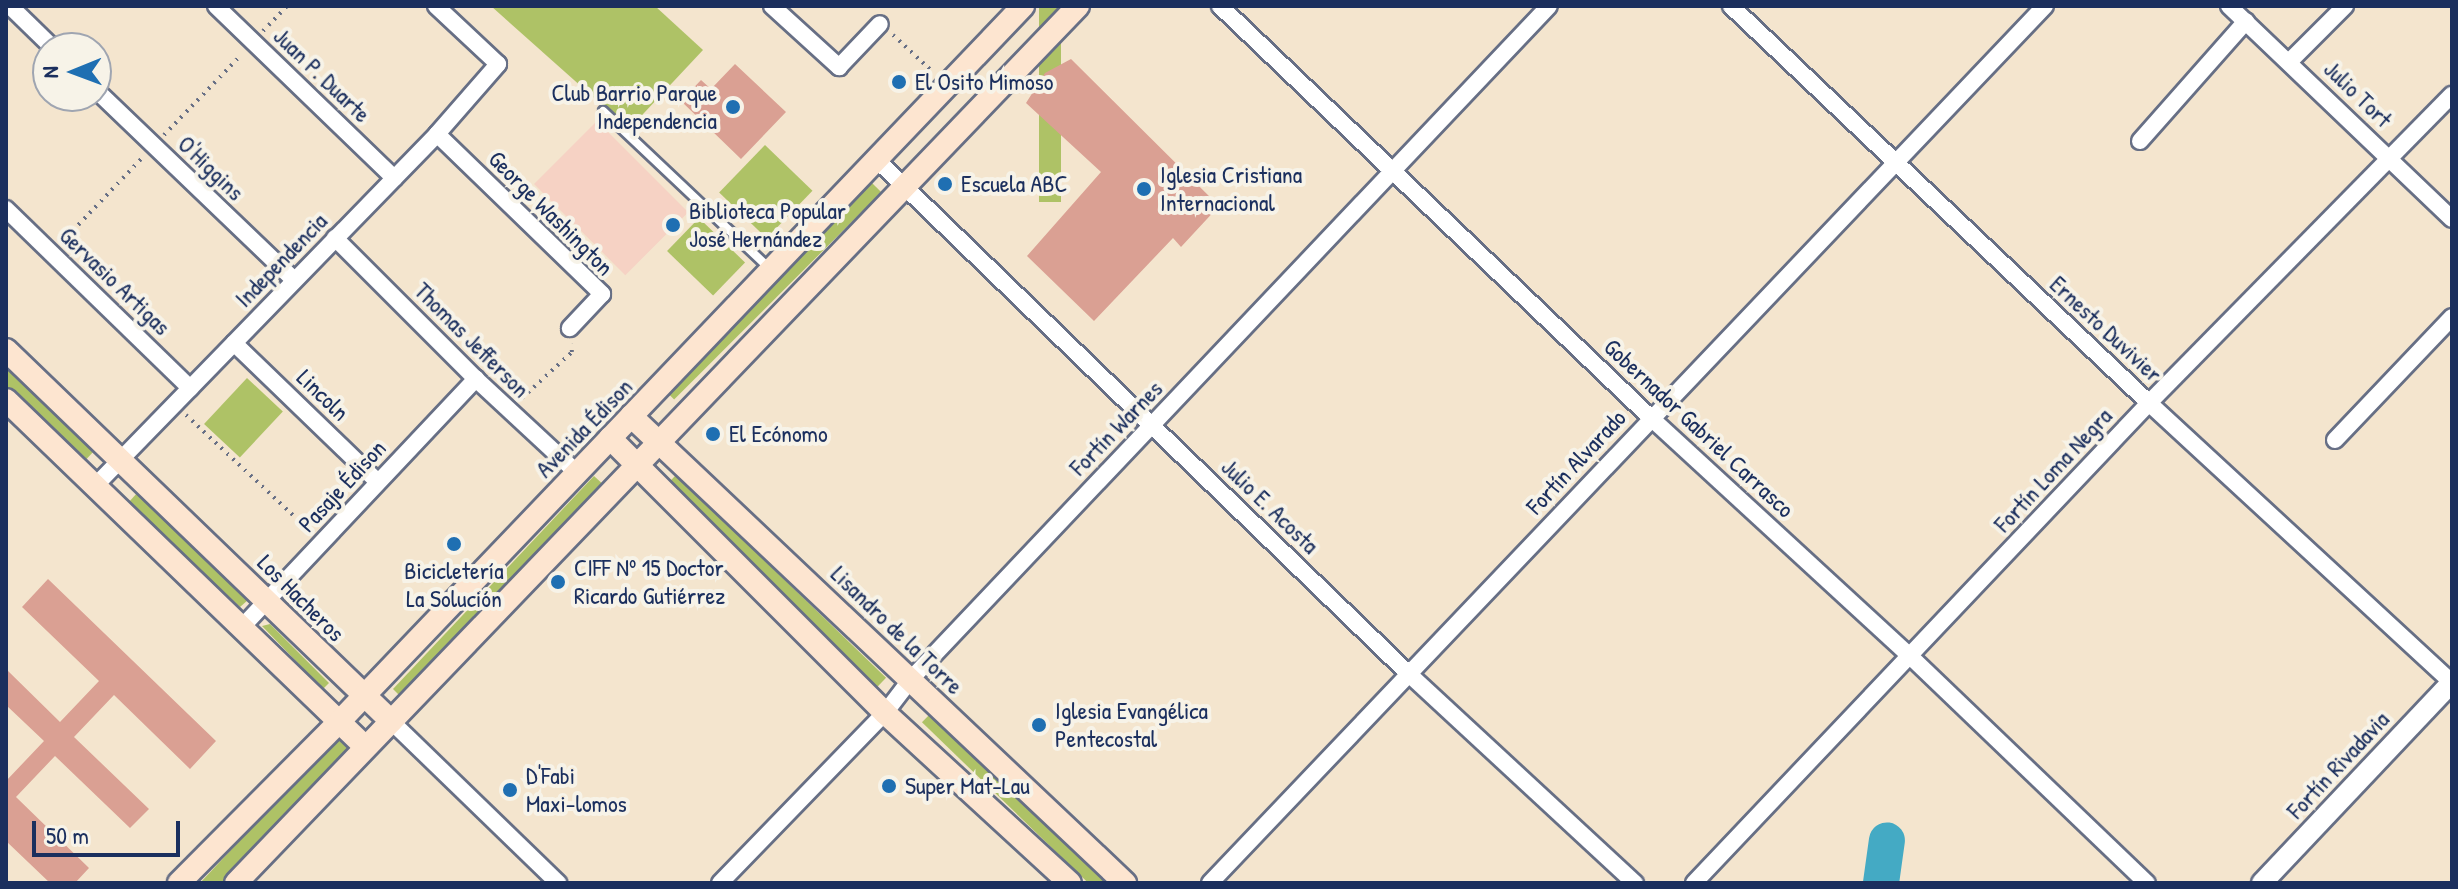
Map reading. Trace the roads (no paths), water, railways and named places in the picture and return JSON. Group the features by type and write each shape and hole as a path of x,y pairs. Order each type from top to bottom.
{"main road":[{"name":"Avenida Édison","path":"179,883 340,721 1023,6"},
{"path":"236,883 1078,6"},
{"name":"Los Hacheros","path":"6,350 391,721"},
{"path":"6,400 365,747"},
{"name":"Lisandro de la Torre","path":"631,416 1125,883"},
{"path":"610,438 885,713 1070,883"}],"street":[{"path":"10,6 37,32"},
{"name":"Juan P. Duarte","path":"216,6 394,178"},
{"name":"Independencia","path":"96,485 437,134 498,64 436,6"},
{"path":"772,6 839,67 880,24"},
{"name":"Gobernador Gabriel Carrasco","path":"1220,6 1650,417 1910,656 2147,883"},
{"name":"Fortín Warnes","path":"720,883 885,713 911,679 1394,173 1549,6"},
{"name":"Ernesto Duvivier","path":"1731,6 2149,403 2452,683"},
{"name":"Fortín Alvarado","path":"1210,883 1650,417 2045,6"},
{"name":"Julio Tort","path":"2229,6 2452,219"},
{"path":"2290,61 2345,6"},
{"path":"2140,141 2246,21"},
{"name":"Fortín Loma Negra","path":"1694,883 2149,403 2452,95"},
{"name":"O'Higgins","path":"112,106 294,280"},
{"name":"George Washington","path":"437,134 602,294 570,328"},
{"name":"Julio E. Acosta","path":"876,159 1409,674 1635,883"},
{"name":"Gervasio Artigas","path":"6,209 190,388"},
{"name":"Thomas Jefferson","path":"335,238 476,379 577,473"},
{"path":"2335,440 2452,317"},
{"name":"Lincoln","path":"234,343 378,482"},
{"name":"Pasaje Édison","path":"243,626 476,379"},
{"name":"Fortín Rivadavia","path":"2262,883 2452,683"},
{"name":"Los Hacheros","path":"391,721 558,883"}],"lane":[{"path":"603,111 771,270"}],"waterway":[{"path":"1881,883 1887,840"}],"place":[{"name":"El Osito Mimoso","path":"899,82"},
{"name":"Club Barrio Parque Independencia","path":"733,107"},
{"name":"Escuela ABC","path":"945,184"},
{"name":"Iglesia Cristiana Internacional","path":"1144,189"},
{"name":"Biblioteca Popular José Hernández","path":"673,225"},
{"name":"El Ecónomo","path":"713,434"},
{"name":"Bicicletería La Solución","path":"454,544"},
{"name":"CIFF Nº 15 Doctor Ricardo Gutiérrez","path":"558,582"},
{"name":"Iglesia Evangélica Pentecostal","path":"1039,725"},
{"name":"Super Mat-Lau","path":"889,786"},
{"name":"D'Fabi Maxi-lomos","path":"510,790"}]}
